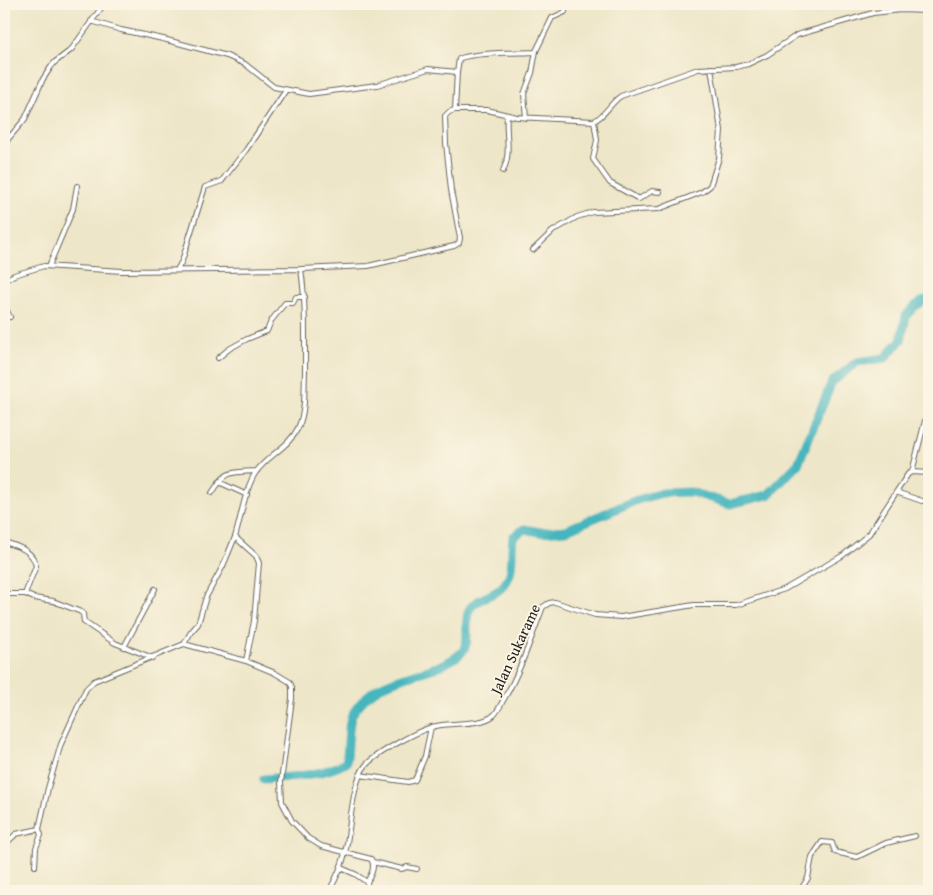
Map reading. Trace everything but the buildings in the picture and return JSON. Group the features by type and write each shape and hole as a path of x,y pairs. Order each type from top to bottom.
{"street":[{"path":"4,148 8,139 25,119 43,79 51,67 71,50 104,4"},
{"path":"526,118 524,92 532,74 536,52 552,18 565,12 566,4"},
{"path":"4,281 22,272 49,266 122,271 302,269 368,266 454,246 459,243 460,231 451,190 445,124 446,114 455,110 487,110 507,116 526,118 594,121 602,117 613,101 621,96 698,69 736,67 748,64 767,55 797,35 873,13 901,10 929,11"},
{"path":"91,21 226,56 244,64 271,86 313,94 377,85 428,70 457,72"},
{"path":"455,110 457,72 459,60 463,56 536,52"},
{"path":"533,250 553,231 578,217 593,212 659,209 702,192 710,186 719,158 721,130 711,68"},
{"path":"177,270 182,261 206,187 224,178 246,150 286,90"},
{"path":"503,171 507,164 509,150 506,130 507,116"},
{"path":"594,121 597,142 593,159 610,182 640,199 652,191 660,192"},
{"path":"49,266 73,209 77,186"},
{"path":"34,866 36,848 41,835 39,829 48,788 61,744 86,689 94,681 184,644 198,624 206,597 223,566 235,537 247,495 257,471 288,442 301,422 304,402 305,297 302,269"},
{"path":"218,358 247,339 267,331 271,321 285,303 294,303 296,297 305,297"},
{"path":"4,305 10,317"},
{"path":"929,362 927,367 929,370"},
{"path":"929,405 912,472 929,473"},
{"path":"212,493 224,476 231,473 257,471"},
{"name":"Jalan Sukarame","path":"330,891 341,868 353,800 360,776 368,763 396,744 430,727 449,723 486,720 496,713 512,685 543,607 549,603 562,603 595,615 622,617 694,605 728,606 754,600 785,589 842,556 869,534 908,474 912,472"},
{"path":"219,482 247,495"},
{"path":"896,492 922,501"},
{"path":"235,537 256,556 259,563 254,621 246,661"},
{"path":"4,542 24,549 36,562 25,594"},
{"path":"124,647 155,589"},
{"path":"4,594 25,594 34,598 55,602 81,612 84,623 109,640 153,658"},
{"path":"184,644 246,661 285,679 292,687 281,782 282,802 292,821 308,838 322,846 371,859 373,862 402,869 407,867 417,869"},
{"path":"360,776 408,782 415,780 425,756 430,727"},
{"path":"4,845 16,834 39,829"},
{"path":"800,891 808,878 812,857 822,842 832,843 835,852 856,857 886,844 915,836"},
{"path":"368,891 367,882 372,872 373,862"},
{"path":"341,868 367,882"}],"waterway":[{"path":"264,779 316,773 346,763 352,716 369,694 381,686 436,667 460,654 466,643 469,610 478,601 496,592 503,586 510,574 513,537 524,529 540,532 566,530 637,500 662,493 691,492 730,504 768,495 798,464 832,382 857,362 885,358 901,340 906,316 915,306 929,298"}]}
